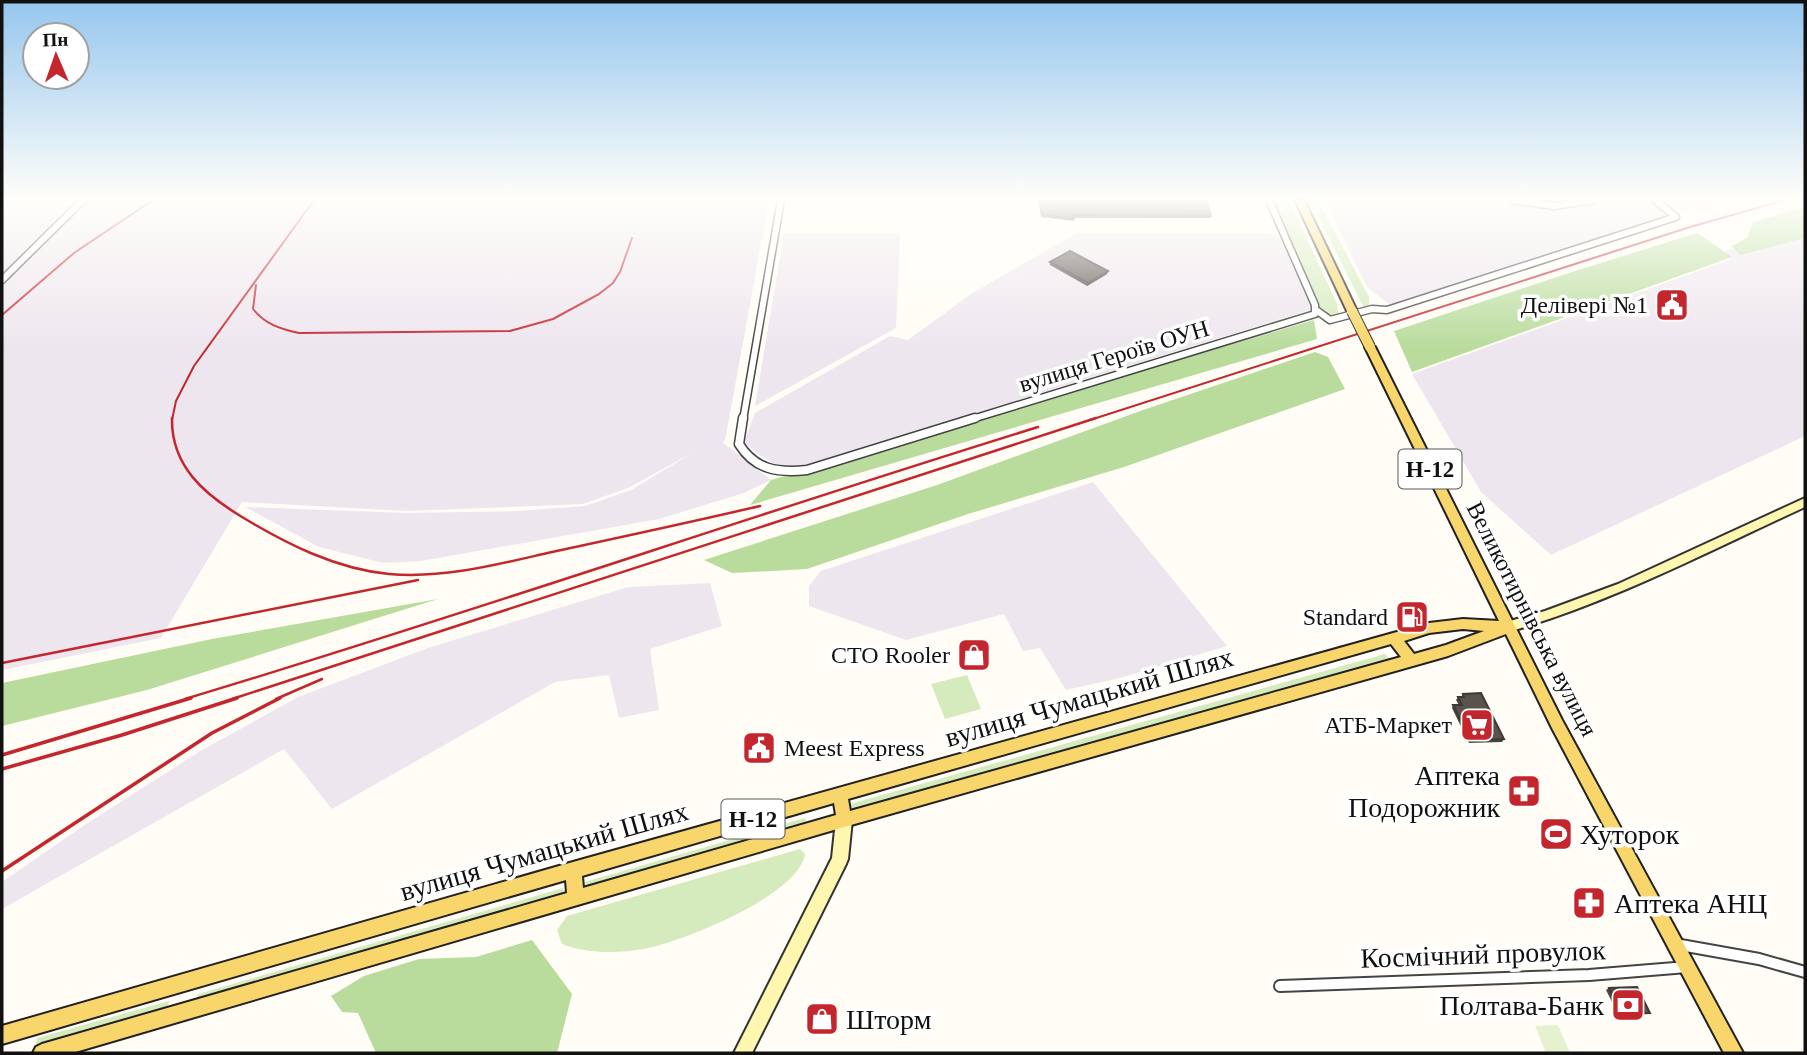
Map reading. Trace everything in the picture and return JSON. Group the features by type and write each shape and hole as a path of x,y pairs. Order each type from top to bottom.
{"main road":[{"name":"Великотирнівська вулиця","path":"1323,249 1578,765 1734,1053"},
{"name":"вулиця Чумацький Шлях","path":"42,1053 844,820 1411,660 1508,627 1550,617 1591,601 1805,502"},
{"name":"вулиця Чумацький Шлях","path":"2,1035 1429,628 1463,624 1508,627"},
{"path":"1394,638 1411,660"},
{"path":"743,1053 840,859 844,820 840,794"},
{"path":"573,870 576,899"}],"street":[{"path":"2,280 33,249"},
{"name":"вулиця Героїв ОУН","path":"772,249 739,443 746,457 771,472 807,470 1315,314 1316,310"},
{"path":"1290,249 1316,310 1330,320 1372,309 1387,310 1576,249"},
{"path":"1675,944 1759,959 1805,972"},
{"name":"Космічний провулок","path":"1280,986 1589,975 1687,967"}],"shaded area":[{"path":"2,249 760,249 725,441 722,442 771,480 744,493 659,519 421,561 383,563 319,547 245,507 406,513 517,511 585,506 631,490 694,452 628,488 583,504 407,511 242,502 161,638 2,670"},
{"path":"781,249 899,249 896,328 755,406"},
{"path":"1049,249 1287,249 1313,309 808,465 781,467 760,456 744,442 755,413 890,336 908,340 971,294"},
{"path":"1349,249 1570,249 1390,305 1367,287"},
{"path":"1805,249 1805,436 1551,555 1481,492 1412,374 1732,259 1724,251"},
{"path":"1093,482 1227,646 1120,678 1066,690 1040,648 1023,651 1004,614 906,640 809,606 809,586 821,571"},
{"path":"710,583 722,626 650,649 659,710 619,718 609,675 555,682 332,809 284,749 2,909 2,882 83,826 202,750 298,697 428,648 628,587"}],"green space":[{"path":"1293,249 1312,249 1337,304 1339,316 1320,308 1304,280"},
{"path":"1335,249 1344,249 1369,297 1369,308 1364,308"},
{"path":"1645,249 1721,249 1732,257 1412,372 1394,331"},
{"path":"1735,249 1762,249 1740,255"},
{"path":"1314,320 1317,339 750,505 771,480"},
{"path":"1315,352 1328,357 1345,389 1124,467 968,514 807,569 732,573 704,560 937,485 1143,410"},
{"path":"438,599 147,690 2,726 2,683 212,639"},
{"path":"1385,654 1391,661 853,813 850,804"},
{"path":"967,675 981,709 945,719 931,684"},
{"path":"805,818 807,826 586,891 585,882"},
{"path":"800,849 805,854 798,869 783,885 738,913 687,936 648,948 627,951 593,951 562,944 557,930 567,916"},
{"path":"563,888 564,896 196,1003 198,994"},
{"path":"532,940 572,994 557,1053 376,1053 358,1013 342,1012 331,996 364,976 419,959 476,957"},
{"path":"169,1001 167,1012 35,1049 37,1038"},
{"path":"1558,1025 1570,1053 1546,1053 1535,1026"}],"building":[{"path":"1070,251 1108,271 1088,283 1050,262"},
{"name":"АТБ-Маркет","path":"1481,693 1504,739 1471,741 1453,705 1462,705 1458,697 1464,697 1463,694"},
{"name":"Полтава-Банк","path":"1637,987 1650,1013 1622,1014 1609,988"}],"railway":[{"path":"2,315 80,249"},
{"path":"172,420 176,401 194,366 278,249"},
{"path":"256,285 253,309 273,325 299,333 510,331 553,319 599,294 613,283 628,249"},
{"path":"1090,420 1621,249"},
{"path":"232,699 1096,418"},
{"path":"172,420 177,450 184,464 192,477 215,499 276,537 312,554 350,567 389,574 430,574 471,569 760,506"},
{"path":"185,699 399,633 1038,427"},
{"path":"2,663 418,580"},
{"path":"276,699 322,679"},
{"path":"2,755 191,698"},
{"path":"2,769 122,735 237,698"},
{"path":"2,871 212,733 280,698"}],"place":[{"name":"Делівері №1","path":"1672,305"},
{"name":"Standard","path":"1412,617"},
{"name":"СТО Rooler","path":"974,655"},
{"name":"АТБ-Маркет","path":"1477,725"},
{"name":"Meest Express","path":"759,748"},
{"name":"Аптека Подорожник","path":"1524,791"},
{"name":"Хуторок","path":"1556,834"},
{"name":"Аптека АНЦ","path":"1589,903"},
{"name":"Полтава-Банк","path":"1628,1005"},
{"name":"Шторм","path":"822,1019"}]}
